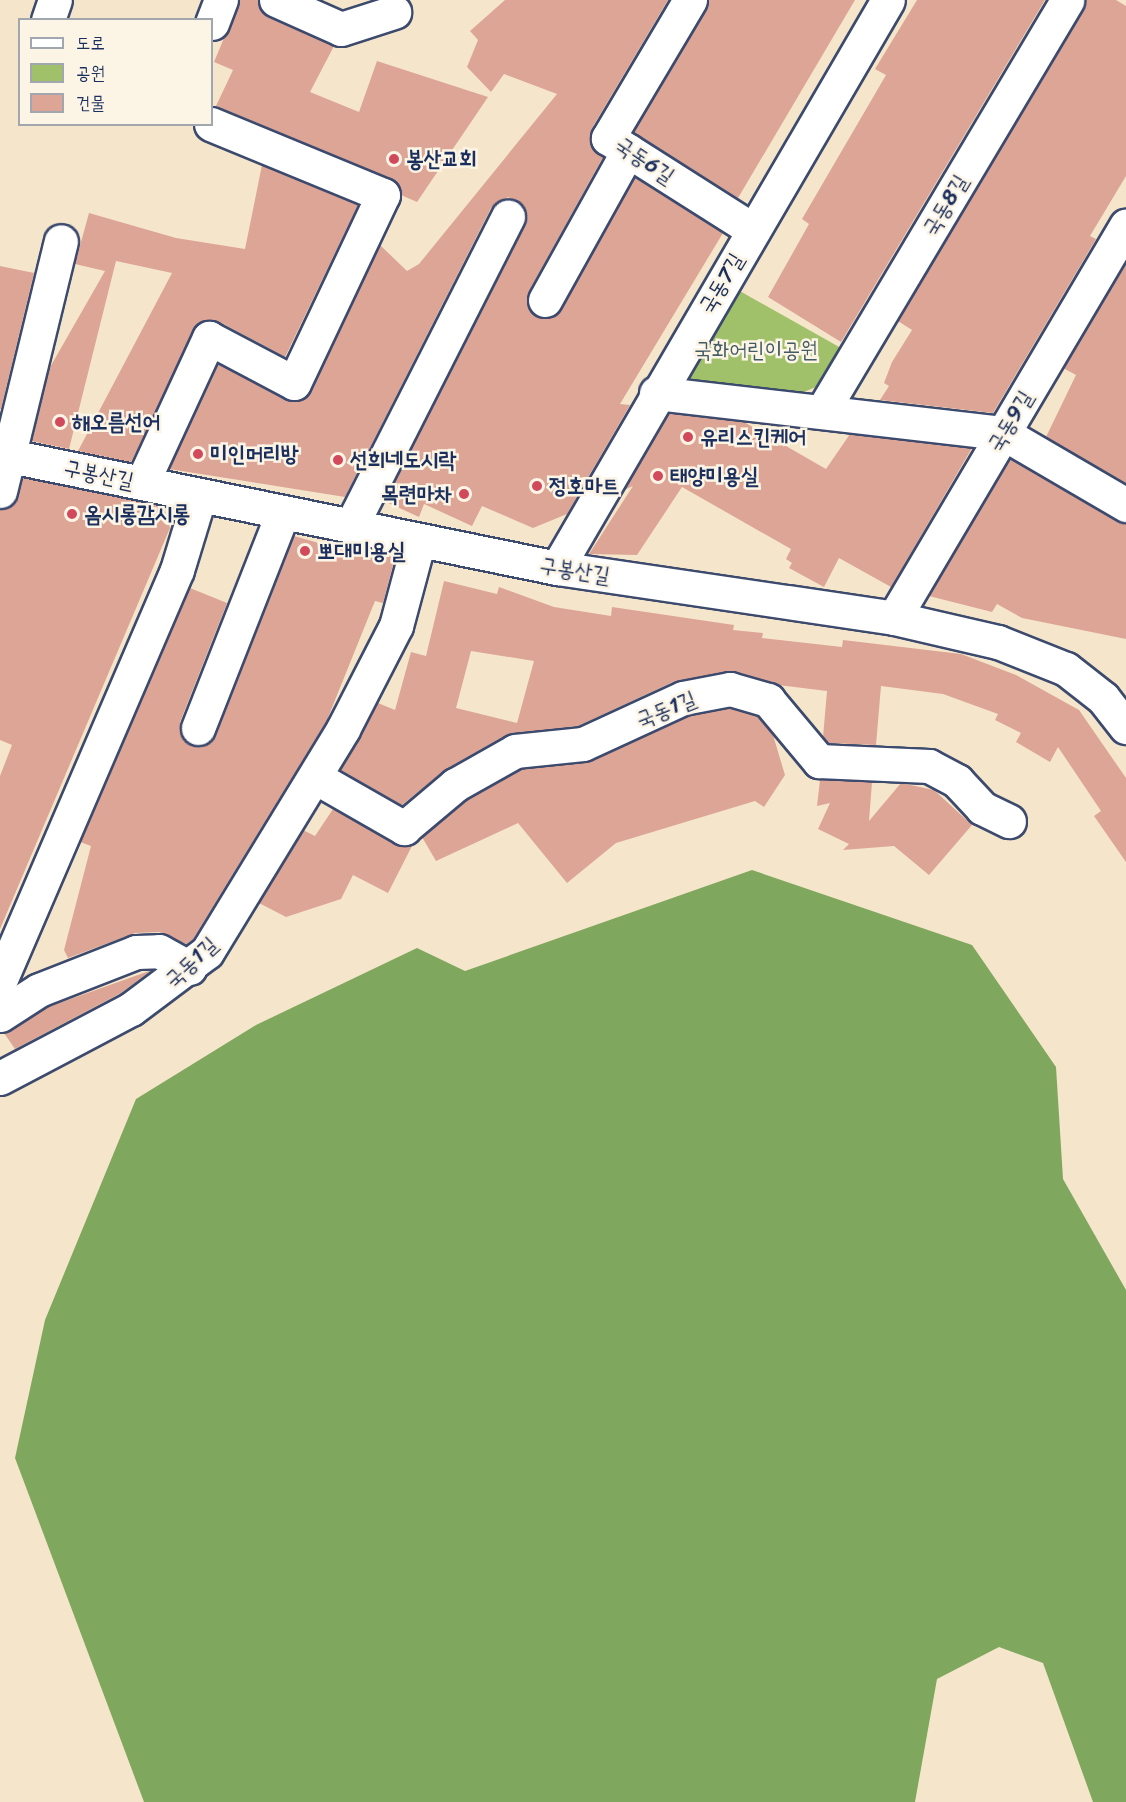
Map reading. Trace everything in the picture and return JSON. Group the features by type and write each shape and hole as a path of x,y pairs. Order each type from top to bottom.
{"street":[{"path":"49,18 55,0"},
{"path":"213,21 222,0"},
{"name":"국동6길","path":"690,0 608,138 753,230"},
{"name":"국동7길","path":"557,568 656,393 888,0"},
{"name":"국동8길","path":"823,410 1067,0"},
{"path":"286,5 341,29 394,12"},
{"path":"141,483 209,338 294,383 383,195 213,125"},
{"path":"545,300 628,151"},
{"path":"351,525 508,216"},
{"name":"국동9길","path":"894,618 1126,225"},
{"path":"0,491 4,455 61,241"},
{"path":"656,393 823,410 1003,433 1126,505"},
{"name":"구봉산길","path":"4,455 557,568 894,618 1045,658 1085,682 1126,727"},
{"path":"0,981 177,570 200,495"},
{"path":"198,728 283,512"},
{"name":"국동1길","path":"0,1078 131,1009 190,968 239,908 315,777 396,626 419,540"},
{"name":"국동1길","path":"315,777 404,828 455,785 515,751 583,744 682,698 730,689 768,700 819,761 929,765 957,781 982,808 1009,821"},
{"path":"0,1015 58,981 140,951 163,952 190,968"}],"green space":[{"name":"국화어린이공원","path":"738,290 841,348 820,385 793,397 686,381"},
{"path":"752,870 972,945 1056,1067 1063,1179 1126,1290 1126,1802 1093,1802 1043,1663 999,1647 937,1679 915,1802 144,1802 15,1458 45,1320 136,1099 256,1025 417,948 465,971"}],"building":[{"path":"240,0 258,0 268,17 334,46 310,92 359,112 377,61 488,97 417,202 401,195 390,178 216,106 233,70 214,62"},
{"path":"505,0 668,0 592,128 591,146 603,157 529,291 529,310 546,319 561,310 635,177 723,233 620,404 630,405 567,514 533,528 482,506 472,526 424,504 419,517 384,501 525,224 524,206 508,197 491,208 345,497 169,469 218,364 285,400 305,398 380,245 407,271 419,264 557,94 504,74 491,92 467,67 478,40 470,31"},
{"path":"709,0 855,0 738,198 633,132"},
{"path":"917,0 1045,0 841,342 768,297 809,224 802,219 886,75 875,69"},
{"path":"1086,0 1116,0 1126,6 1126,176 1090,236 1096,239 993,413 880,400 889,386 884,383 892,362 912,330 898,321"},
{"path":"262,165 358,205 285,357 218,321 199,322 131,462 78,451 172,273 116,261 69,449 31,441 49,369 105,271 75,264 89,213 176,238 245,249"},
{"path":"1126,262 1126,483 1046,437 1076,375 1063,368"},
{"path":"0,266 34,273 1,409 0,409"},
{"path":"669,413 744,422 826,469 850,434 972,448 891,587 839,558 824,587 789,568 792,563 786,559 791,549 682,487 637,555 589,554 633,486 624,490"},
{"path":"1010,459 1126,524 1126,639 1022,618 997,604 992,612 929,596"},
{"path":"23,478 164,507 170,528 0,929 0,776 12,745 0,740 0,509 14,503"},
{"path":"294,536 372,558 374,550 396,554 383,603 375,601 327,720 193,939 186,944 159,932 135,933 68,958 64,950 91,846 80,842 190,588 227,603 180,722 184,740 200,747 215,735"},
{"path":"444,581 497,594 499,587 554,607 611,616 612,607 734,625 733,630 763,633 762,638 842,647 843,640 961,654 1016,675 1079,710 1126,778 1126,862 1094,816 1101,811 1058,747 1050,762 1016,742 1021,733 995,720 998,714 943,694 881,686 876,745 828,743 823,737 827,691 778,685 735,671 675,681 578,726 506,735 446,769 402,805 340,770 378,703 395,710 411,652 426,656","holes":["471,651 534,661 517,723 456,708"]},
{"path":"729,708 757,716 773,735 785,775 764,807 755,801 616,843 567,883 518,823 436,861 422,837 466,800 521,769 590,761 689,716"},
{"path":"820,780 872,782 869,821 901,783 934,790 972,825 929,875 894,846 843,850 849,844 818,829 830,803 817,806"},
{"path":"333,809 395,844 413,844 388,893 353,875 341,899 286,917 259,903 303,830 315,836"},
{"path":"152,970 121,993 15,1049 4,1033 48,1007"}],"place":[{"name":"봉산교회","path":"394,159"},
{"name":"해오름선어","path":"60,422"},
{"name":"유리스킨케어","path":"688,437"},
{"name":"미인머리방","path":"198,454"},
{"name":"선희네도시락","path":"338,460"},
{"name":"태양미용실","path":"658,476"},
{"name":"정호마트","path":"537,486"},
{"name":"목련마차","path":"464,494"},
{"name":"옴시롱감시롱","path":"72,514"},
{"name":"뽀대미용실","path":"305,551"}]}
